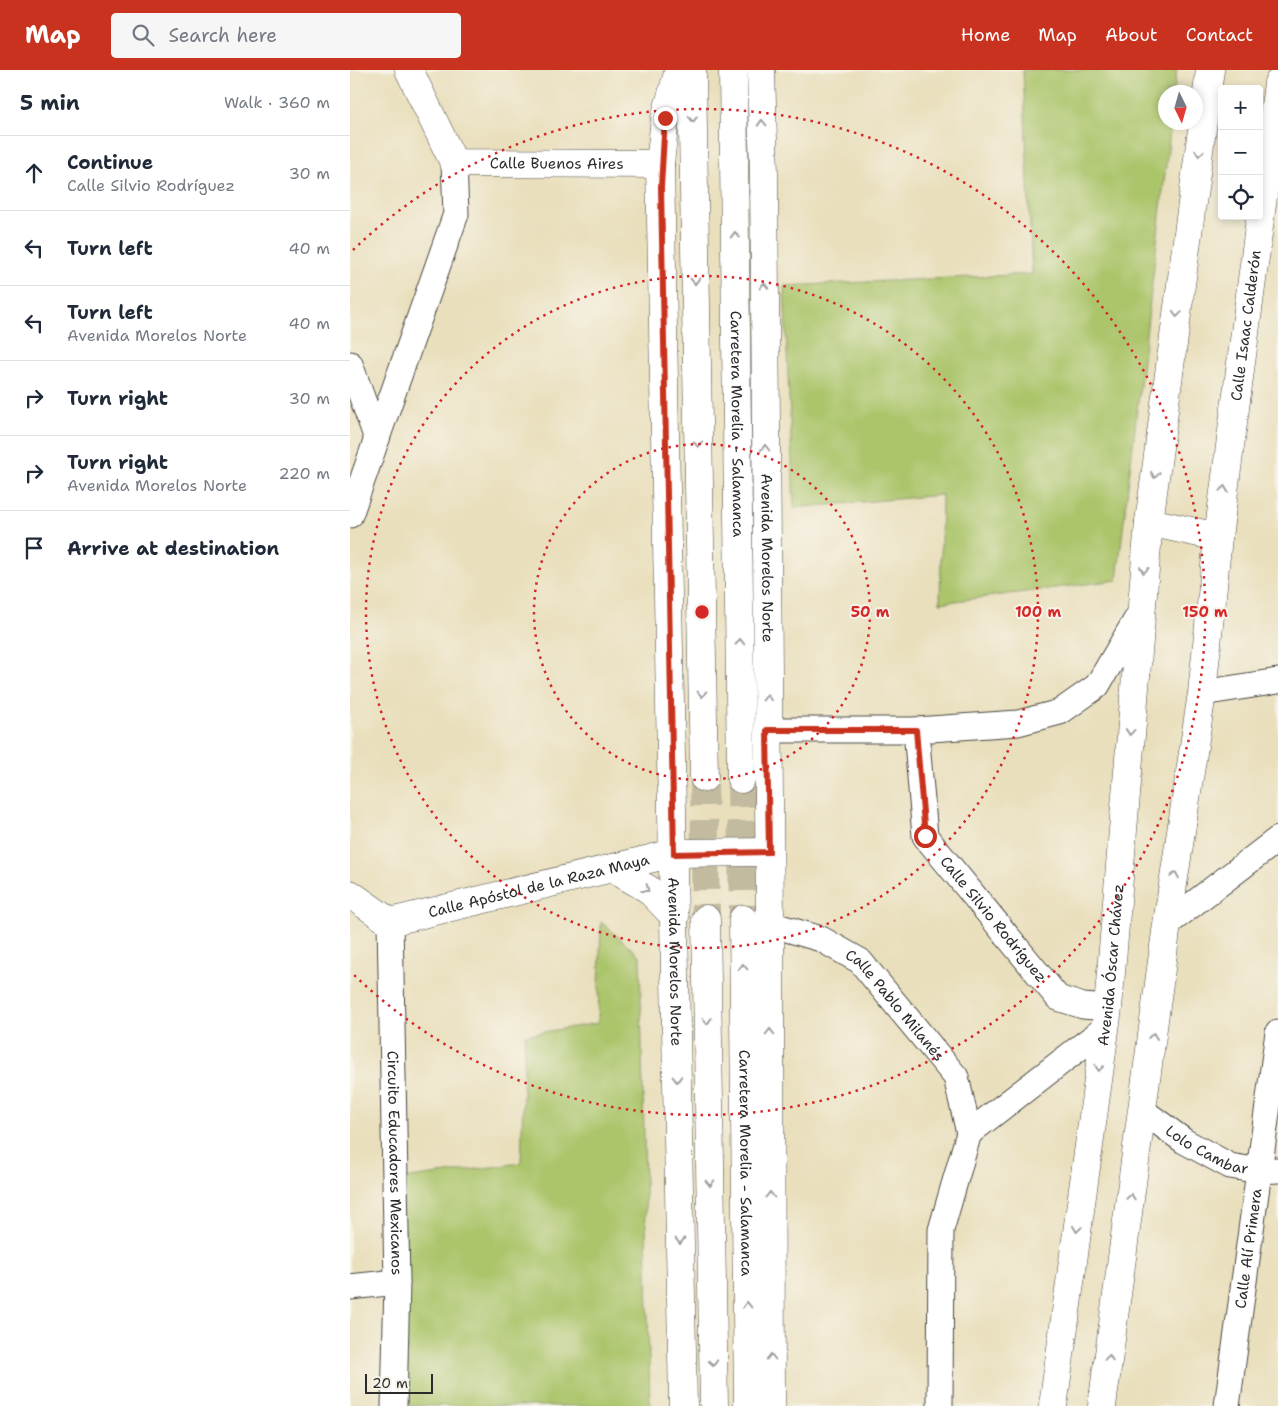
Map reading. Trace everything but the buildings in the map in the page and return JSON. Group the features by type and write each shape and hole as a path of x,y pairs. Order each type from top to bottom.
{"main road":[{"path":"410,70 454,163"},
{"name":"Avenida Morelos Norte","path":"679,70 665,118 660,164 683,1406"},
{"path":"692,70 704,778"},
{"name":"Carretera Morelia - Salamanca","path":"733,70 741,779"},
{"name":"Avenida Morelos Norte","path":"761,70 764,175 770,924 771,1406"},
{"path":"1102,1406 1167,924 1202,693 1218,537 1149,522 1210,70"},
{"name":"Calle Isaac Calderón","path":"1218,537 1278,83"},
{"name":"Calle Buenos Aires","path":"454,163 660,164"},
{"name":"Avenida Óscar Chávez","path":"1053,1406 1106,1018 1149,522"},
{"name":"Calle Apóstol de la Raza Maya","path":"390,922 674,854 769,852"},
{"path":"612,868 648,889 675,917"},
{"path":"350,894 390,922"},
{"path":"706,919 714,1406"},
{"name":"Carretera Morelia - Salamanca","path":"743,919 748,1406"}],"street":[{"path":"350,515 456,214 454,163"},
{"path":"350,364 377,439"},
{"path":"767,730 916,730 1018,723 1060,712 1097,686 1140,613"},
{"path":"1202,693 1278,681"},
{"name":"Calle Silvio Rodríguez","path":"916,730 925,836 1058,998 1083,1006 1106,1018"},
{"path":"1167,924 1278,839"},
{"name":"Circuito Educadores Mexicanos","path":"390,922 397,1282 394,1406"},
{"name":"Calle Pablo Milanés","path":"770,924 822,939 860,961 956,1077 970,1133"},
{"path":"940,1406 941,1230 970,1133 1106,1018"},
{"name":"Calle Alí Primera","path":"1227,1406 1269,1171 1278,1032"},
{"name":"Lolo Cambar","path":"1143,1112 1184,1141 1230,1166 1269,1171"},
{"path":"350,1287 397,1282"}],"green space":[{"path":"1023,70 1177,70 1175,85 1158,85 1158,130 1170,130 1117,580 940,603 942,495 794,508 784,286 1032,274"},
{"path":"601,922 640,956 650,1406 409,1406 402,1179 521,1163 525,1035 598,1023"}],"tunnel":[{"path":"704,778 706,919"},
{"path":"741,779 743,919"}],"route":[{"path":"665,118 660,164 674,854 769,852 767,730 916,730 925,836"}]}
